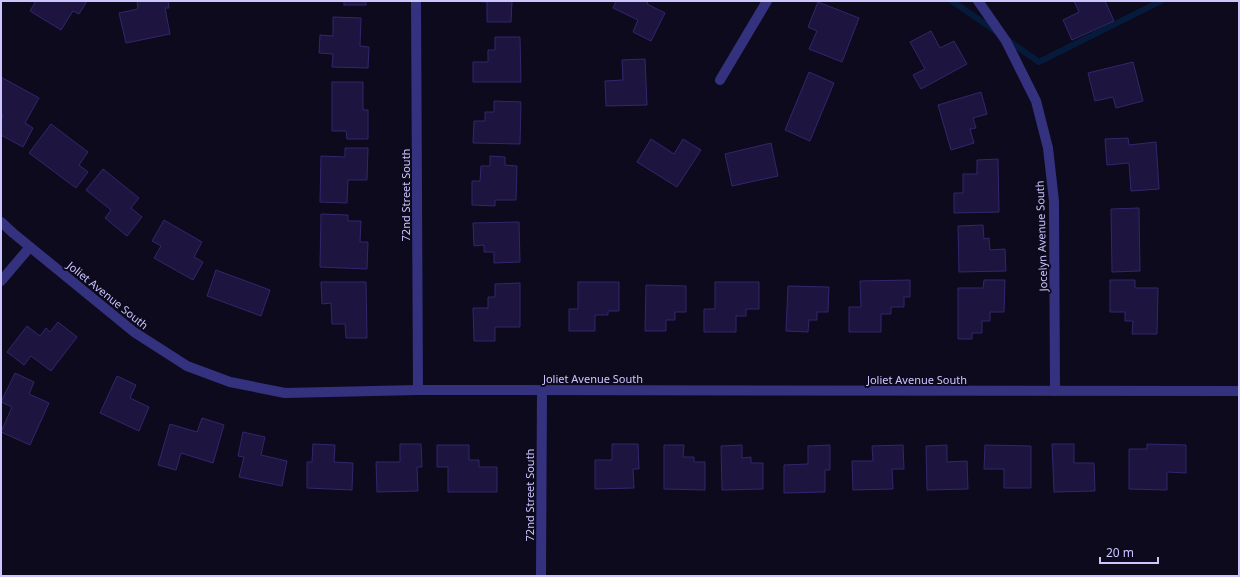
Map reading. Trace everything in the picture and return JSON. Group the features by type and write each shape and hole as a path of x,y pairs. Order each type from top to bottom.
{"street":[{"name":"72nd Street South","path":"416,1 418,390"},
{"path":"720,80 767,1"},
{"name":"Jocelyn Avenue South","path":"978,1 1006,42 1036,101 1048,148 1054,201 1055,391"},
{"name":"Joliet Avenue South","path":"1,222 134,332 187,366 230,382 285,393 418,390 1239,391"},
{"path":"1,281 30,247"},
{"name":"72nd Street South","path":"541,576 542,390"}],"building":[{"path":"36,1 87,1 79,14 73,11 61,30 30,11"},
{"path":"137,1 168,1 169,8 165,8 170,34 126,43 119,13 138,9"},
{"path":"344,1 366,1 366,5 344,5"},
{"path":"474,1 512,1 511,22 487,22 487,2"},
{"path":"616,1 648,1 647,4 665,13 651,41 633,32 638,20 613,8"},
{"path":"1074,1 1105,1 1114,21 1072,40 1063,20 1079,12"},
{"path":"818,2 859,18 842,62 809,49 817,31 808,27"},
{"path":"333,17 361,18 360,46 369,47 368,68 332,67 333,54 319,53 320,35 333,36"},
{"path":"931,31 940,48 954,41 967,64 921,89 913,75 925,69 910,42"},
{"path":"495,37 520,37 521,82 473,82 473,62 488,62 488,50 495,50"},
{"path":"645,59 647,105 606,106 605,81 623,80 622,60"},
{"path":"1133,62 1143,101 1116,108 1113,97 1095,101 1088,73"},
{"path":"809,72 834,83 810,141 785,130"},
{"path":"1,77 39,98 25,123 33,128 23,147 1,135 1,119 3,115 1,114"},
{"path":"332,82 363,82 363,110 368,110 368,139 347,139 346,131 332,131"},
{"path":"981,92 987,114 973,118 976,128 970,129 974,143 951,150 938,105"},
{"path":"494,101 521,102 520,144 473,143 474,121 485,121 485,112 494,112"},
{"path":"51,124 88,152 79,165 88,172 76,188 29,153"},
{"path":"1128,138 1129,145 1156,142 1159,189 1131,191 1129,163 1107,165 1105,139"},
{"path":"651,139 674,154 683,139 701,150 677,187 637,162"},
{"path":"771,143 778,176 732,186 725,154"},
{"path":"345,148 368,148 367,180 348,180 347,203 320,202 321,156 345,157"},
{"path":"490,156 505,157 505,165 517,166 516,200 495,200 495,206 472,205 472,181 480,181 481,166 490,166"},
{"path":"998,159 999,212 954,213 954,193 963,193 963,174 977,174 977,160"},
{"path":"103,169 139,198 131,208 142,217 127,236 105,218 111,210 86,190"},
{"path":"1139,208 1140,271 1112,272 1111,209"},
{"path":"321,214 348,215 348,221 361,221 360,242 368,242 367,269 320,267"},
{"path":"164,220 202,242 194,257 203,262 193,280 154,258 161,246 152,241"},
{"path":"519,222 520,262 494,263 494,252 484,252 484,245 474,246 473,223"},
{"path":"983,225 984,239 989,238 990,250 1005,249 1006,271 959,272 958,226"},
{"path":"216,270 270,290 261,316 207,296"},
{"path":"910,280 910,297 904,297 904,307 891,307 891,314 881,314 881,332 849,332 849,307 861,307 860,281"},
{"path":"984,280 1005,280 1004,312 990,312 990,321 982,321 982,333 972,333 972,339 958,339 958,288 983,288"},
{"path":"1110,280 1135,280 1135,288 1158,288 1157,334 1132,334 1133,321 1125,321 1125,312 1110,312"},
{"path":"321,282 366,282 367,338 346,338 345,324 332,324 331,303 322,304"},
{"path":"578,282 619,282 619,311 608,311 608,315 595,315 595,331 569,331 569,309 578,309"},
{"path":"715,282 759,282 759,309 746,309 746,316 736,316 736,332 704,332 704,309 715,309"},
{"path":"520,283 520,327 495,327 495,341 474,341 473,308 488,308 488,297 495,297 495,284"},
{"path":"646,285 686,286 686,312 675,312 675,320 666,320 666,331 645,331"},
{"path":"788,286 829,287 828,312 817,312 817,320 809,320 808,332 786,331"},
{"path":"58,322 77,337 51,371 31,356 24,365 7,352 27,326 40,336 46,328 50,332"},
{"path":"15,373 34,382 29,394 49,403 30,445 1,432 12,407 1,402"},
{"path":"117,376 136,385 130,398 149,407 139,431 100,413"},
{"path":"202,418 224,425 213,463 181,453 176,470 158,465 170,424 197,432"},
{"path":"243,432 265,437 261,455 287,461 282,486 239,477 244,457 238,456"},
{"path":"313,444 335,445 334,462 353,463 352,490 307,488 307,462 312,462"},
{"path":"400,444 421,444 422,467 417,467 418,491 377,492 376,462 400,462"},
{"path":"612,444 638,444 639,469 633,469 634,488 595,489 595,460 612,460"},
{"path":"1052,444 1074,444 1074,463 1094,463 1095,491 1054,492"},
{"path":"1147,444 1186,445 1186,473 1167,472 1167,490 1129,489 1129,449 1147,449"},
{"path":"437,445 469,445 469,460 479,460 479,467 497,467 497,492 448,492 448,467 437,467"},
{"path":"664,445 684,445 683,457 694,457 694,462 705,462 705,490 664,489"},
{"path":"742,445 742,458 751,457 751,463 763,463 763,489 722,490 721,446"},
{"path":"830,445 830,470 825,470 825,492 784,493 784,465 808,464 808,446"},
{"path":"903,445 904,469 892,469 893,489 853,490 852,461 873,461 872,446"},
{"path":"947,445 947,462 967,461 968,489 927,490 926,446"},
{"path":"985,445 1031,446 1031,488 1004,488 1004,469 984,469"}],"waterway":[{"path":"952,1 997,32"},
{"path":"1006,39 1039,62 1161,1"}]}
